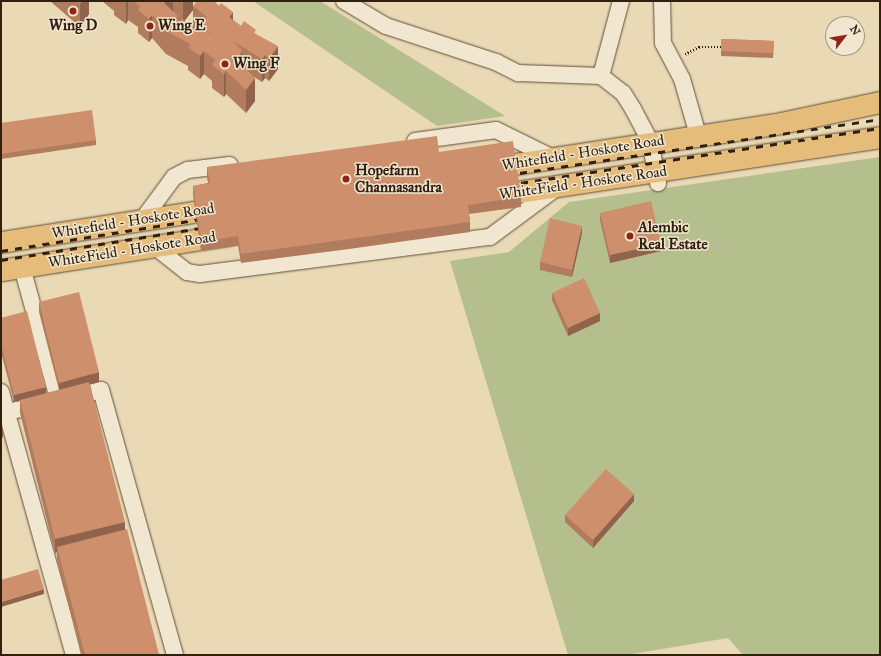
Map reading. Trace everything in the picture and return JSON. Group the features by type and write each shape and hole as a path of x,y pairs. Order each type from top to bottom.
{"main road":[{"name":"Whitefield - Hoskote Road","path":"466,171 650,141 782,123 880,102"},
{"name":"WhiteField - Hoskote Road","path":"474,199 559,186 657,177 880,137"},
{"name":"Whitefield - Hoskote Road","path":"1,242 245,204"},
{"name":"WhiteField - Hoskote Road","path":"1,270 247,232"}],"street":[{"path":"344,1 386,26 496,62 518,73 601,76 623,93 650,141 657,177"},
{"path":"601,76 621,1"},
{"path":"662,1 663,43 682,79 698,135"},
{"path":"397,143 496,130 553,158"},
{"path":"143,219 174,177 188,170 250,162"},
{"path":"154,246 187,272 200,274 490,238 559,186"},
{"path":"22,267 59,402"},
{"path":"7,412 59,402 101,390 175,655"},
{"path":"1,392 74,655"}],"path":[{"path":"672,60 699,47 721,47"}],"green space":[{"path":"253,1 320,1 505,116 437,126"},
{"path":"880,157 880,655 743,655 728,638 626,655 568,655 450,261 509,252 569,202"}],"building":[{"path":"133,1 162,1 178,16 175,19 180,22 182,19 196,30 199,27 213,35 201,26 207,17 193,6 197,1 214,1 219,6 221,3 233,12 229,17 241,26 244,21 256,30 254,33 278,46 269,58 265,55 262,59 233,41 242,50 238,61 255,78 246,90 226,71 224,74 212,65 215,60 204,51 200,56 188,47 190,44 166,31 152,15 149,19 138,10 140,6"},
{"path":"721,39 774,41 773,53 721,51"},
{"path":"92,110 96,140 1,154 1,123"},
{"path":"437,136 439,152 513,141 521,197 468,205 470,222 241,254 238,236 201,242 193,186 210,183 207,167"},
{"name":"Alembic Real Estate","path":"651,201 661,244 610,255 600,213"},
{"path":"550,218 582,226 572,270 540,262"},
{"path":"584,278 600,313 568,328 552,293"},
{"path":"79,292 99,372 59,383 39,302"},
{"path":"27,311 46,387 14,395 1,344 1,318"},
{"path":"89,382 125,522 55,539 20,400"},
{"path":"606,469 634,494 593,540 565,515"},
{"path":"127,529 159,655 85,655 57,547"},
{"path":"38,569 44,589 1,602 1,580"}],"railway":[{"path":"506,175 880,119"},
{"path":"507,185 880,128"},
{"path":"1,251 207,218"},
{"path":"1,260 208,227"}],"place":[{"name":"Wing D","path":"73,11"},
{"name":"Wing E","path":"150,26"},
{"name":"Wing F","path":"225,64"},
{"name":"Hopefarm Channasandra","path":"346,179"},
{"name":"Alembic Real Estate","path":"630,236"}]}
